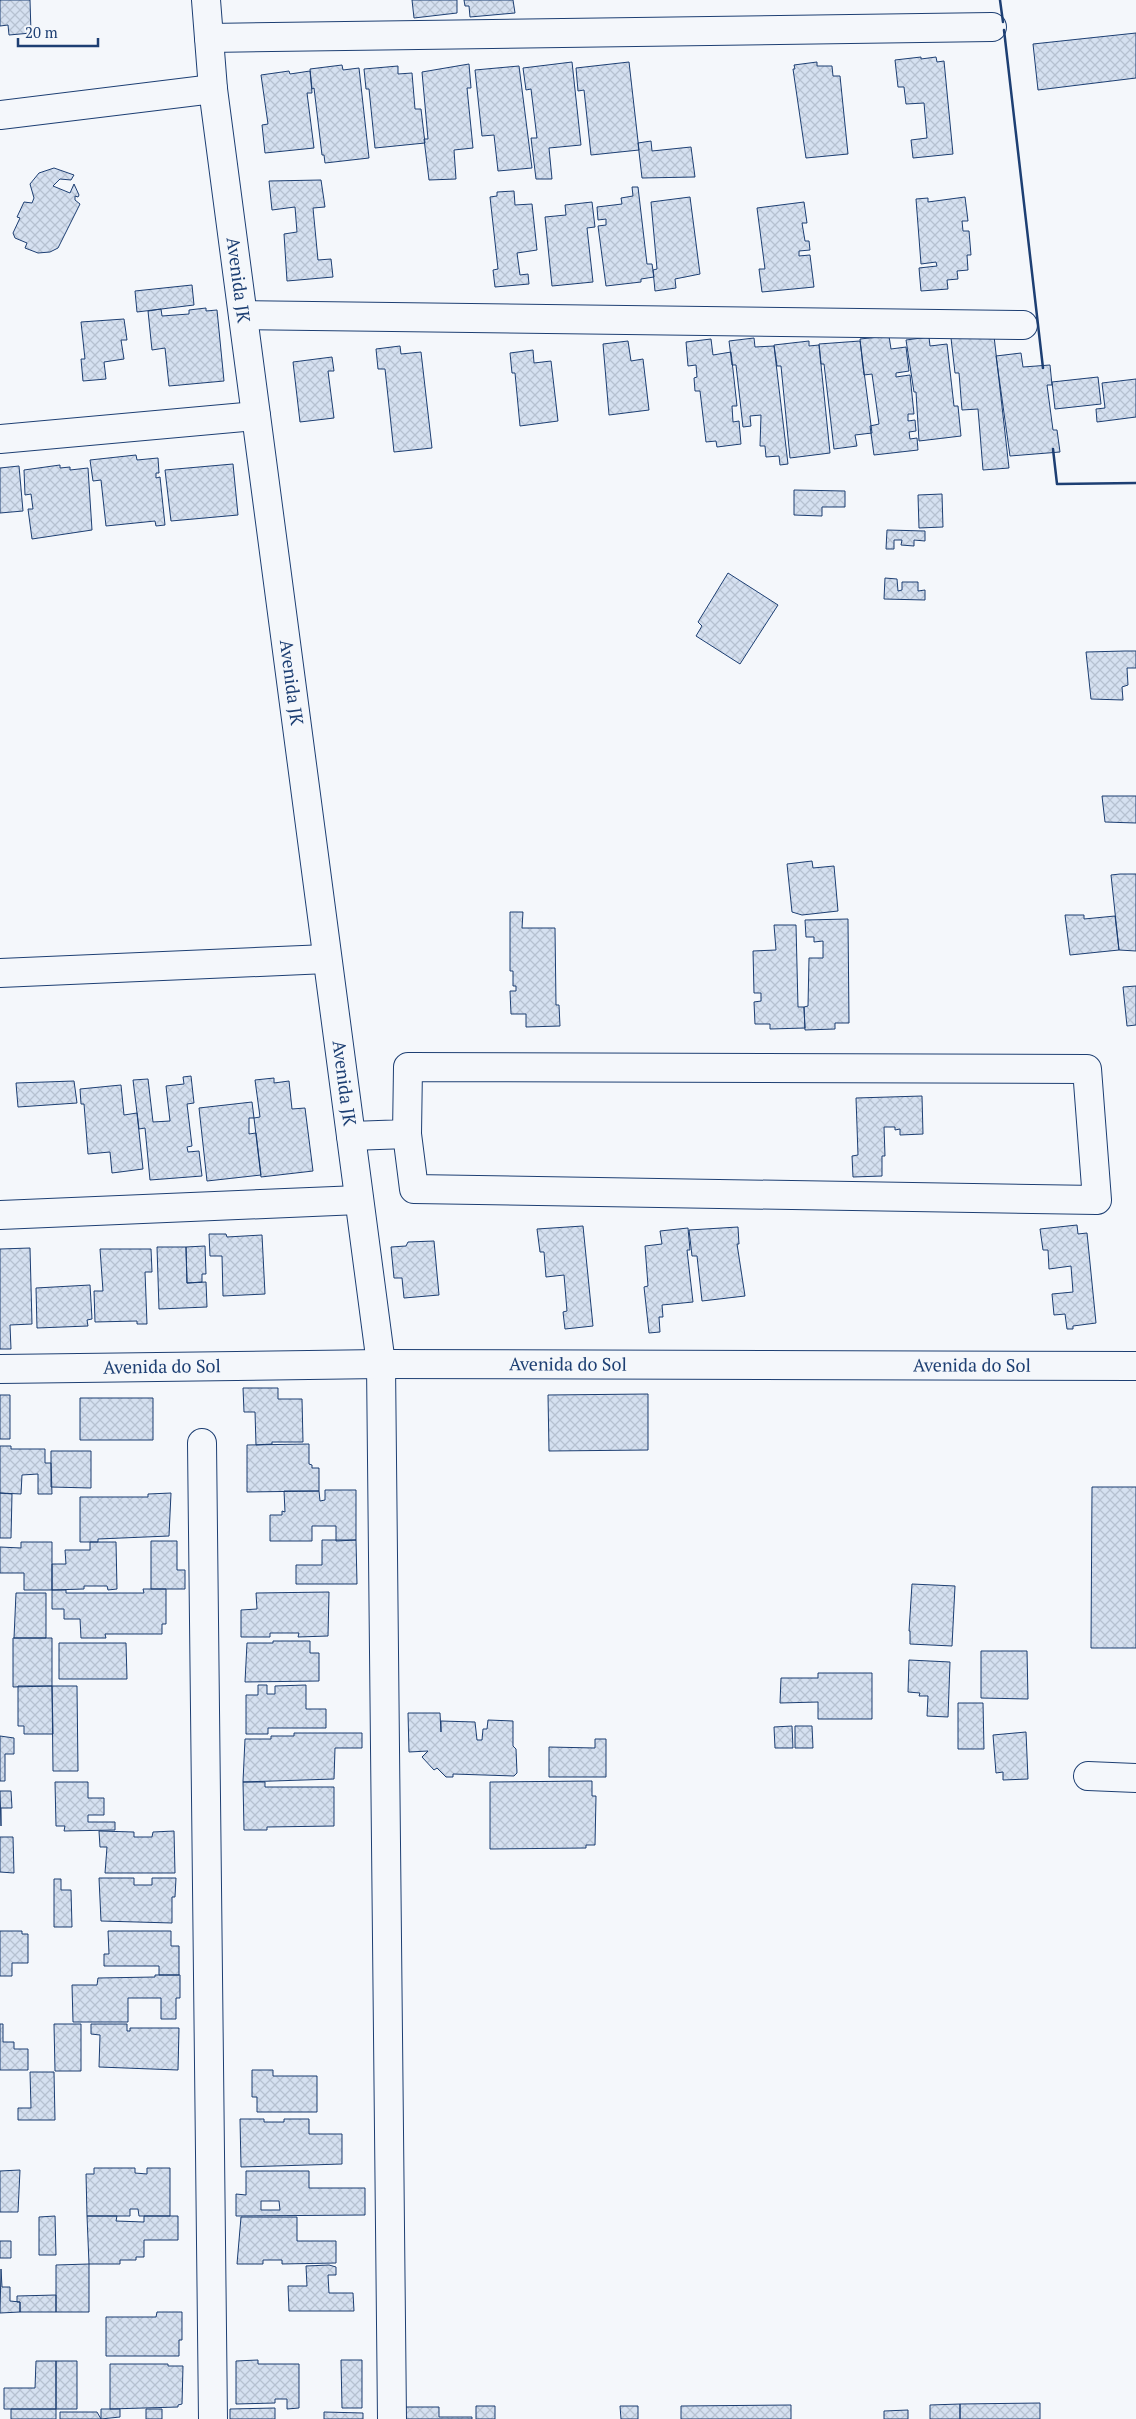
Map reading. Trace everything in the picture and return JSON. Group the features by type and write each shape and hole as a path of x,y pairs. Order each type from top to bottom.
{"street":[{"name":"Avenida JK","path":"206,0 213,89 380,1364 392,2419"},
{"path":"209,38 992,27"},
{"path":"0,115 213,89"},
{"path":"242,315 1023,325"},
{"path":"0,439 256,416"},
{"path":"0,973 327,959"},
{"path":"408,1067 1087,1069 1098,1200 414,1189 407,1134 408,1067"},
{"path":"350,1136 407,1134"},
{"path":"0,1215 359,1200"},
{"name":"Avenida do Sol","path":"0,1369 380,1364 1136,1366"},
{"path":"202,1443 213,2419"},
{"path":"1088,1776 1136,1778"}],"building":[{"path":"0,0 30,0 31,33 9,35 8,25 0,26"},
{"path":"412,0 457,0 457,13 414,18"},
{"path":"464,0 513,0 515,13 470,17 469,6 465,6"},
{"path":"1136,33 1136,78 1038,90 1033,44"},
{"path":"921,57 921,59 936,57 937,62 944,61 953,154 913,158 911,140 927,138 924,103 906,104 904,87 898,87 895,60"},
{"path":"572,62 581,145 549,148 552,179 536,179 531,138 537,138 531,89 526,90 523,68"},
{"path":"629,62 639,150 591,155 584,90 578,91 576,68"},
{"path":"817,62 817,66 832,66 833,76 840,76 848,154 806,158 793,69 795,69 794,65"},
{"path":"469,64 471,88 467,88 473,148 454,150 456,179 429,180 424,139 428,139 422,72"},
{"path":"342,65 343,70 359,68 369,158 325,163 324,155 322,155 310,69"},
{"path":"398,66 398,74 412,73 415,109 421,109 425,143 375,148 369,89 366,89 364,69"},
{"path":"519,66 532,168 498,171 494,135 482,136 475,70"},
{"path":"289,71 290,74 310,71 312,93 307,93 314,148 265,153 262,125 268,124 261,75"},
{"path":"651,141 652,151 691,147 695,177 642,178 638,143"},
{"path":"54,168 74,175 71,180 60,179 53,186 70,193 74,184 79,195 78,197 75,196 75,200 80,204 58,248 50,252 38,253 25,248 27,243 15,238 13,233 20,218 17,217 24,202 32,203 34,198 30,184 39,173"},
{"path":"321,180 325,207 313,208 318,260 331,259 333,277 287,281 284,234 297,232 295,207 272,210 269,181"},
{"path":"632,187 638,187 647,264 652,264 654,277 641,279 641,282 606,286 598,226 606,225 606,219 598,220 597,207 622,204 621,198 633,196"},
{"path":"514,191 515,205 532,204 537,250 517,253 520,275 528,274 529,284 495,287 493,270 498,269 490,197 497,196 497,192"},
{"path":"690,197 700,274 675,279 676,288 655,291 653,270 657,269 651,202"},
{"path":"965,197 968,221 962,221 963,231 969,231 971,255 967,255 968,270 957,271 958,279 947,280 948,289 921,291 919,268 937,266 936,262 921,264 916,199 928,198 928,202"},
{"path":"592,202 595,227 587,228 593,282 552,286 545,217 566,215 565,205"},
{"path":"804,202 807,223 802,223 805,241 809,241 810,250 799,251 799,256 810,255 814,287 762,292 759,269 765,269 757,208"},
{"path":"192,285 194,305 137,312 135,291"},
{"path":"206,308 206,311 217,310 224,381 169,386 165,348 152,350 148,311 161,309 162,316 189,314 189,310"},
{"path":"124,319 127,340 121,340 124,359 104,362 106,379 83,381 81,359 85,359 81,322"},
{"path":"889,336 891,349 906,347 909,371 896,373 896,377 910,375 914,414 908,414 908,421 915,420 916,431 909,432 910,439 917,438 918,450 874,455 870,426 879,424 872,374 864,375 860,339"},
{"path":"994,336 1009,468 983,470 978,409 962,410 959,373 955,373 951,338"},
{"path":"929,337 930,346 947,344 954,406 958,406 961,436 919,441 916,392 914,392 906,340"},
{"path":"754,338 755,347 774,346 788,464 780,465 779,456 766,457 765,446 760,446 761,415 750,416 751,426 743,427 736,365 732,365 729,341"},
{"path":"711,339 713,355 731,352 737,406 732,406 733,422 739,421 741,444 717,447 716,441 706,442 700,391 695,391 696,365 688,366 686,342"},
{"path":"628,341 631,361 643,359 649,410 609,415 603,344"},
{"path":"809,341 809,346 819,345 830,453 790,458 781,366 777,366 774,345"},
{"path":"860,341 872,433 855,435 857,446 834,449 824,364 821,364 819,344"},
{"path":"400,346 401,354 421,352 432,448 394,452 385,369 378,369 376,349"},
{"path":"533,350 534,363 551,361 558,421 520,426 515,373 512,373 510,353"},
{"path":"1021,353 1023,367 1050,365 1052,385 1047,385 1053,430 1057,430 1060,452 1010,456 996,356"},
{"path":"332,357 334,371 328,371 334,418 300,422 293,362"},
{"path":"1098,377 1101,404 1055,409 1052,382"},
{"path":"1136,379 1136,417 1097,422 1096,409 1105,408 1102,383"},
{"path":"136,455 137,460 158,458 159,473 156,473 156,478 160,477 165,525 156,526 155,521 106,526 101,480 93,481 90,460"},
{"path":"233,464 238,515 171,521 165,470"},
{"path":"60,465 60,468 70,467 70,470 88,468 92,530 32,539 28,509 33,509 31,494 25,495 24,470"},
{"path":"19,466 23,511 0,513 0,468"},
{"path":"794,490 845,491 845,507 822,507 822,516 794,515"},
{"path":"942,494 943,527 919,528 918,495"},
{"path":"887,530 925,531 925,541 914,540 914,546 901,545 902,540 894,540 894,549 886,549"},
{"path":"728,573 778,605 740,664 696,636 702,626 698,622"},
{"path":"885,578 897,579 898,591 902,590 902,582 918,582 918,591 925,590 925,600 884,599"},
{"path":"1136,651 1136,668 1127,668 1128,685 1122,687 1123,700 1091,699 1086,652"},
{"path":"1102,796 1136,796 1136,823 1105,822"},
{"path":"812,861 813,868 834,866 838,911 802,915 792,912 787,864"},
{"path":"1136,874 1136,951 1119,950 1111,875"},
{"path":"510,912 523,912 522,928 555,928 556,1005 559,1005 560,1026 526,1027 526,1014 511,1014 510,991 516,991 516,986 513,986 513,971 510,971"},
{"path":"1065,915 1084,915 1084,919 1115,916 1119,950 1070,955"},
{"path":"848,919 849,1023 835,1023 835,1029 805,1030 804,1007 808,1006 809,958 823,958 823,941 814,942 814,937 806,937 805,920"},
{"path":"774,925 796,925 798,1007 804,1007 805,1028 770,1029 770,1024 755,1024 754,1002 761,1001 761,993 754,993 753,951 776,950"},
{"path":"1136,986 1136,1025 1127,1026 1123,987"},
{"path":"191,1076 194,1103 187,1104 192,1146 187,1147 188,1152 199,1151 202,1176 150,1180 145,1128 139,1129 133,1080 148,1079 153,1122 170,1121 166,1086 184,1084 183,1077"},
{"path":"274,1078 274,1083 289,1081 292,1109 305,1108 313,1171 261,1177 254,1118 260,1117 255,1080"},
{"path":"74,1081 77,1103 18,1107 16,1083"},
{"path":"121,1085 124,1115 137,1113 143,1169 112,1173 110,1152 88,1154 84,1104 81,1104 80,1089"},
{"path":"922,1096 923,1134 900,1135 900,1129 895,1130 895,1127 884,1127 885,1156 882,1156 882,1176 853,1177 852,1156 858,1155 856,1098"},
{"path":"252,1102 254,1118 249,1118 249,1134 256,1133 261,1175 207,1181 199,1108"},
{"path":"1077,1225 1078,1234 1087,1233 1096,1323 1073,1326 1073,1329 1067,1329 1065,1314 1054,1315 1052,1294 1073,1292 1071,1266 1049,1269 1048,1250 1043,1250 1040,1229"},
{"path":"583,1226 593,1326 565,1329 563,1312 567,1311 564,1275 546,1277 544,1252 540,1252 537,1229"},
{"path":"738,1227 739,1244 737,1244 745,1296 702,1301 697,1256 692,1256 689,1230"},
{"path":"688,1228 690,1250 687,1250 693,1302 662,1305 663,1317 659,1317 660,1332 649,1333 644,1287 648,1286 645,1246 662,1244 660,1231"},
{"path":"209,1234 226,1234 227,1237 262,1235 265,1294 223,1296 222,1256 210,1256"},
{"path":"434,1241 439,1295 404,1298 402,1278 394,1278 391,1247 406,1246 408,1242"},
{"path":"205,1246 206,1274 202,1274 202,1282 187,1283 186,1247"},
{"path":"157,1247 186,1247 187,1283 206,1282 207,1307 159,1309"},
{"path":"30,1248 32,1324 10,1325 11,1349 0,1349 0,1249"},
{"path":"100,1249 151,1249 152,1272 145,1272 147,1324 137,1324 137,1321 95,1322 94,1291 103,1291"},
{"path":"90,1285 92,1319 87,1320 88,1326 37,1328 36,1288"},
{"path":"243,1388 278,1388 278,1399 302,1399 303,1442 272,1442 272,1444 256,1445 255,1412 244,1412"},
{"path":"648,1394 648,1450 549,1451 548,1395"},
{"path":"0,1395 10,1395 10,1439 0,1439"},
{"path":"80,1398 153,1398 153,1440 80,1440"},
{"path":"309,1444 309,1464 312,1465 312,1468 319,1468 319,1491 247,1492 247,1445"},
{"path":"0,1446 11,1446 11,1449 45,1449 45,1463 51,1463 52,1494 38,1494 38,1474 22,1475 21,1494 0,1493"},
{"path":"51,1451 91,1451 91,1488 51,1487"},
{"path":"1092,1487 1136,1487 1136,1648 1091,1648"},
{"path":"325,1490 356,1490 356,1540 336,1541 336,1526 312,1526 312,1541 270,1541 270,1515 282,1515 282,1511 285,1512 284,1491 319,1491 320,1501 325,1500"},
{"path":"0,1493 12,1494 11,1538 0,1538"},
{"path":"171,1493 169,1536 98,1539 98,1542 80,1542 80,1497 148,1497 148,1494"},
{"path":"322,1540 356,1540 357,1584 296,1584 296,1565 322,1565"},
{"path":"151,1541 177,1541 177,1570 185,1570 185,1589 151,1589"},
{"path":"21,1542 52,1542 52,1590 24,1590 24,1573 0,1573 0,1547 21,1548"},
{"path":"90,1542 116,1542 117,1589 108,1590 107,1586 84,1586 84,1589 52,1590 52,1564 66,1564 65,1550 90,1550"},
{"path":"912,1584 955,1586 952,1646 910,1644"},
{"path":"143,1589 166,1589 166,1624 162,1624 162,1634 105,1634 106,1638 81,1638 80,1619 64,1619 64,1609 52,1609 52,1590 66,1590 66,1593 144,1593"},
{"path":"329,1592 328,1636 298,1637 299,1633 270,1633 270,1637 241,1637 241,1610 257,1609 256,1593"},
{"path":"16,1593 46,1593 46,1638 14,1638"},
{"path":"13,1638 52,1638 52,1686 13,1687"},
{"path":"273,1641 310,1641 310,1653 319,1653 319,1681 245,1682 247,1643 273,1643"},
{"path":"59,1643 126,1643 127,1679 59,1679"},
{"path":"981,1651 1027,1651 1028,1699 981,1698"},
{"path":"909,1660 950,1662 948,1717 927,1716 928,1696 919,1696 920,1693 908,1692"},
{"path":"818,1673 872,1673 872,1719 818,1719 818,1702 780,1703 781,1678 818,1678"},
{"path":"258,1685 267,1685 267,1694 275,1694 275,1686 306,1685 306,1709 326,1709 326,1728 268,1728 268,1734 246,1734 246,1695 258,1695"},
{"path":"18,1686 52,1686 53,1734 24,1734 24,1726 18,1726"},
{"path":"52,1686 77,1686 78,1771 53,1771"},
{"path":"958,1703 983,1703 984,1749 958,1749"},
{"path":"408,1713 440,1713 441,1732 441,1721 475,1722 477,1740 482,1740 483,1729 487,1729 488,1720 513,1721 513,1746 516,1749 517,1773 514,1776 453,1774 453,1777 446,1777 437,1768 434,1770 422,1757 428,1751 409,1752"},
{"path":"792,1726 793,1748 775,1748 774,1727"},
{"path":"795,1726 812,1726 813,1748 795,1748"},
{"path":"1026,1732 1028,1779 1003,1780 1003,1772 996,1773 993,1735"},
{"path":"294,1733 362,1733 362,1748 335,1748 334,1779 243,1782 245,1739 271,1739 271,1736 294,1736"},
{"path":"0,1736 14,1738 14,1754 5,1754 5,1781 0,1781"},
{"path":"595,1739 606,1739 606,1777 549,1777 549,1747 595,1748"},
{"path":"592,1781 592,1796 596,1796 595,1845 586,1845 586,1848 490,1849 490,1782"},
{"path":"55,1782 88,1782 88,1798 104,1798 104,1815 88,1815 88,1822 115,1822 115,1830 64,1831 65,1826 56,1826"},
{"path":"243,1782 265,1782 265,1787 334,1787 334,1826 267,1827 267,1830 244,1830"},
{"path":"0,1791 11,1791 12,1808 1,1808 1,1826"},
{"path":"99,1831 134,1832 134,1837 152,1837 153,1832 174,1831 175,1873 105,1873 107,1847 100,1847"},
{"path":"0,1837 13,1837 14,1873 0,1872"},
{"path":"99,1878 134,1878 134,1885 152,1885 152,1878 176,1878 175,1897 172,1897 172,1923 101,1921"},
{"path":"54,1879 61,1879 61,1890 71,1890 72,1927 54,1927"},
{"path":"0,1931 22,1931 22,1934 28,1934 28,1963 12,1963 12,1976 0,1976"},
{"path":"108,1931 171,1931 171,1946 179,1946 179,1975 159,1975 159,1966 104,1966 104,1954 109,1954"},
{"path":"155,1975 180,1975 180,1998 176,1998 176,2019 161,2019 161,1998 128,1998 128,2022 73,2022 72,1985 97,1985 98,1978 155,1977"},
{"path":"0,2024 3,2024 3,2042 14,2042 14,2049 28,2049 28,2070 0,2070"},
{"path":"54,2024 81,2024 81,2071 55,2071"},
{"path":"91,2024 127,2024 127,2031 130,2031 130,2028 179,2028 178,2070 99,2067 100,2035 91,2034"},
{"path":"252,2070 273,2070 273,2076 317,2076 317,2112 257,2112 257,2097 252,2097"},
{"path":"30,2072 54,2072 55,2120 18,2120 18,2108 31,2108"},
{"path":"240,2119 264,2119 264,2122 284,2122 284,2119 309,2119 309,2134 342,2134 342,2164 241,2167"},
{"path":"94,2168 135,2168 135,2173 147,2174 147,2168 170,2168 170,2216 139,2216 138,2209 130,2209 130,2216 87,2216 86,2174 94,2174"},
{"path":"20,2170 18,2212 0,2212 0,2171"},
{"path":"246,2171 309,2171 309,2188 365,2188 365,2215 236,2216 236,2194 246,2195","holes":["261,2201 279,2201 280,2210 261,2210"]},
{"path":"55,2216 56,2255 39,2255 39,2217"},
{"path":"87,2216 117,2216 116,2221 144,2222 144,2216 178,2216 178,2240 144,2240 144,2257 136,2257 136,2260 120,2260 120,2264 89,2264"},
{"path":"241,2217 297,2217 297,2241 336,2241 336,2263 282,2264 282,2260 263,2260 263,2264 237,2264"},
{"path":"0,2241 11,2241 11,2258 0,2258"},
{"path":"89,2264 89,2312 56,2312 56,2265"},
{"path":"329,2265 336,2267 336,2275 328,2275 329,2293 353,2293 354,2311 289,2311 288,2286 307,2286 306,2266"},
{"path":"1,2269 2,2287 10,2287 10,2301 20,2302 20,2312 0,2313"},
{"path":"56,2295 56,2312 20,2312 20,2302 17,2302 17,2296"},
{"path":"157,2312 182,2312 182,2340 179,2340 179,2356 106,2356 106,2317 156,2317"},
{"path":"258,2360 258,2364 299,2364 299,2408 287,2409 287,2399 275,2399 275,2403 236,2404 236,2361"},
{"path":"341,2360 362,2360 362,2408 342,2408"},
{"path":"36,2361 56,2361 56,2409 4,2409 4,2388 35,2388"},
{"path":"56,2361 77,2361 77,2409 56,2409"},
{"path":"110,2364 168,2364 168,2366 183,2366 182,2404 178,2405 178,2407 110,2409"},
{"path":"1040,2403 1040,2419 960,2419 960,2404"},
{"path":"960,2404 960,2419 930,2419 930,2405"},
{"path":"791,2405 791,2419 681,2419 681,2406"},
{"path":"476,2406 495,2406 495,2419 476,2419"},
{"path":"620,2406 638,2406 638,2419 621,2419"},
{"path":"405,2407 439,2407 439,2417 472,2417 472,2419 404,2419"},
{"path":"275,2408 275,2419 230,2419 230,2409"},
{"path":"11,2409 56,2409 56,2419 11,2419"},
{"path":"101,2409 120,2409 120,2417 101,2419"},
{"path":"146,2409 162,2409 162,2419 146,2419"},
{"path":"908,2410 908,2419 884,2419 884,2411"},
{"path":"60,2412 97,2412 101,2419 60,2419"},
{"path":"324,2412 363,2413 363,2419 324,2419"}],"wall":[{"path":"1000,0 1003,22"},
{"path":"1004,30 1043,368"},
{"path":"1053,449 1057,484 1136,483"}]}
